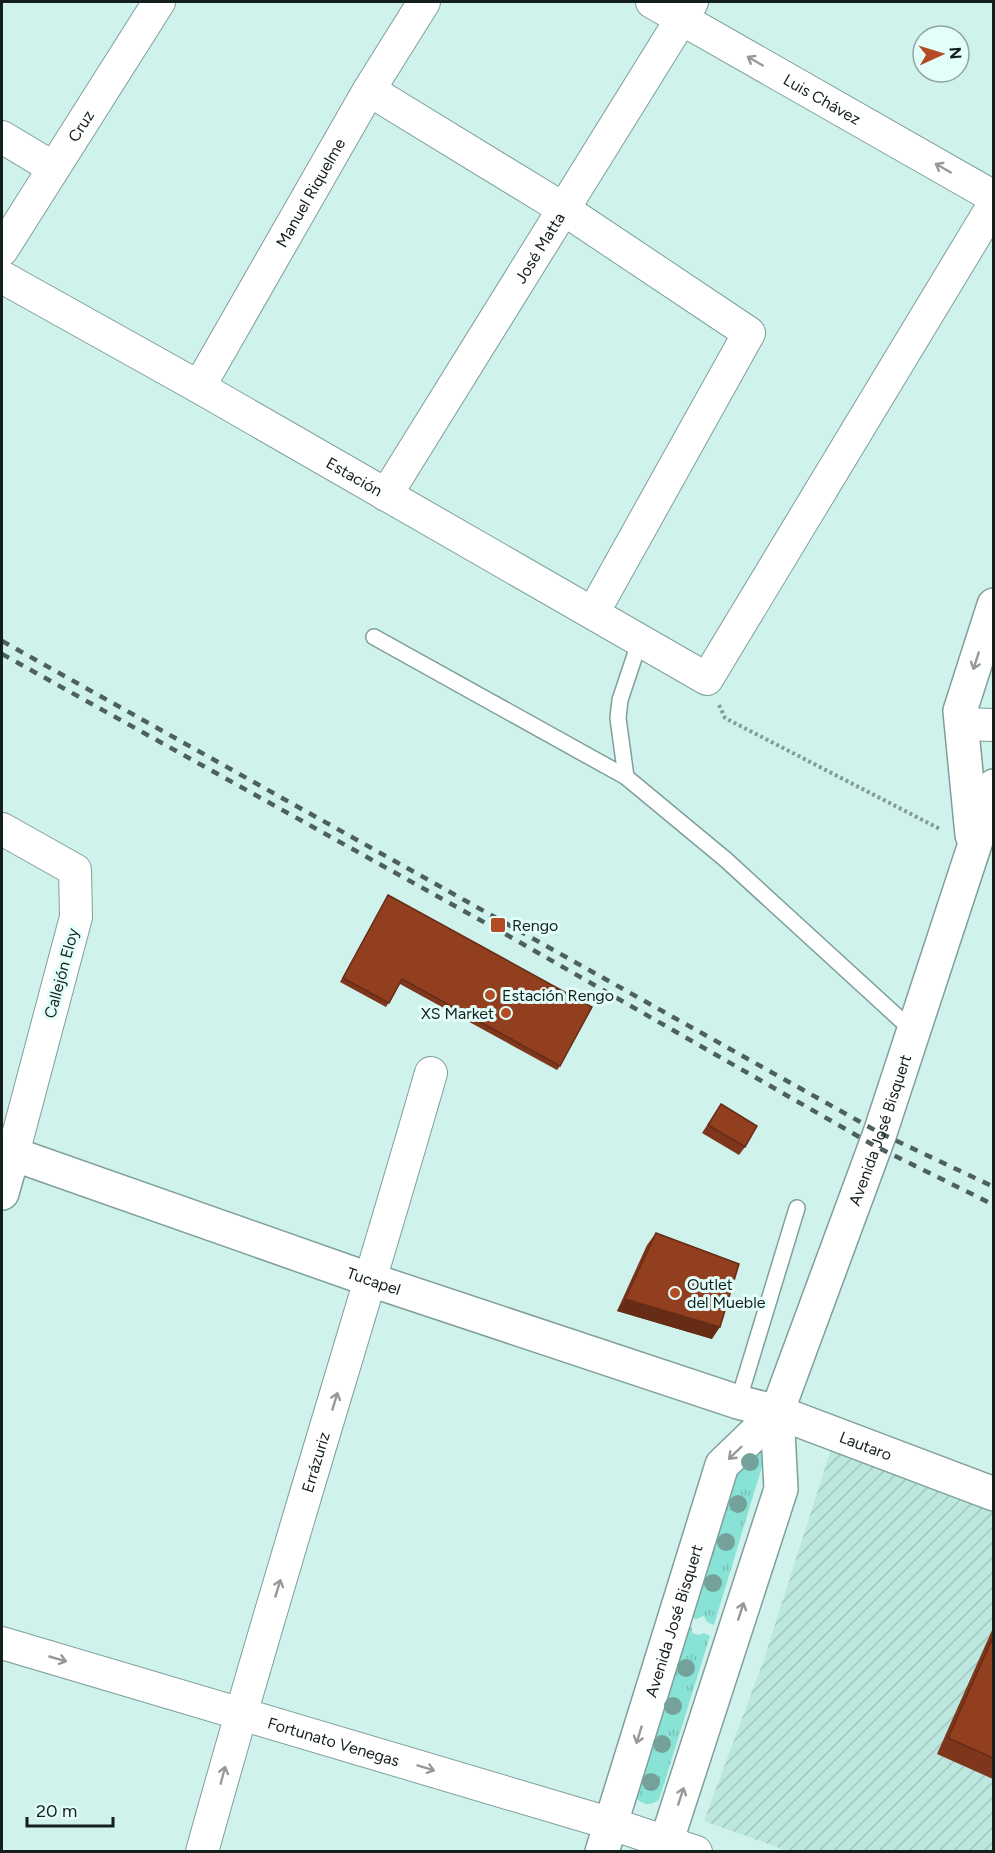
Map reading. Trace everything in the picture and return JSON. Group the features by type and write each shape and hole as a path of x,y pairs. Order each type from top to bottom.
{"main road":[{"name":"Avenida José Bisquert","path":"973,846 960,711 993,605"},
{"name":"Avenida José Bisquert","path":"664,1846 781,1489 777,1412 876,1146 993,786"},
{"path":"2,1192 13,1154"},
{"name":"Tucapel","path":"13,1154 371,1280 738,1402"},
{"name":"Lautaro","path":"738,1402 777,1412 993,1494"},
{"name":"Avenida José Bisquert","path":"607,1838 722,1465 777,1412"}],"street":[{"name":"Cruz","path":"2,250 52,167 159,2"},
{"name":"Manuel Riquelme","path":"199,387 369,90 424,2"},
{"name":"Luis Chávez","path":"652,2 686,10 993,197"},
{"name":"José Matta","path":"386,495 686,10"},
{"path":"369,90 562,208 749,333 593,613"},
{"path":"2,137 52,167"},
{"path":"707,679 993,204"},
{"name":"Estación","path":"2,277 199,387 707,679"},
{"path":"961,724 993,725"},
{"name":"Callejón Eloy","path":"2,829 75,870 76,917 13,1154"},
{"name":"Errázuriz","path":"202,1851 240,1713 431,1073"},
{"name":"Fortunato Venegas","path":"2,1643 240,1713 607,1838 696,1851"}],"lane":[{"path":"374,637 626,777 725,859 913,1031"},
{"path":"626,777 618,718 620,700 640,640"},
{"path":"738,1402 797,1208"}],"path":[{"path":"707,679 725,718 973,846"}],"shaded area":[{"path":"835,1437 993,1500 993,1851 788,1851 704,1821 763,1662"}],"green space":[{"path":"741,1444 767,1450 714,1625 707,1622 704,1616 696,1619 688,1616"},
{"path":"687,1626 692,1628 692,1633 699,1635 704,1633 710,1636 659,1800 647,1804 635,1798"}],"building":[{"name":"Estación Rengo","path":"388,895 592,1007 560,1066 402,979 389,1003 343,978"},
{"path":"721,1104 757,1126 745,1147 708,1125"},
{"name":"Outlet del Mueble","path":"656,1233 739,1264 720,1327 625,1299"},
{"path":"993,1637 993,1758 948,1738"}],"railway":[{"path":"2,641 880,1133 994,1187"},
{"path":"2,654 507,935 875,1146 994,1205"}],"place":[{"name":"Rengo","path":"498,925"},
{"name":"Estación Rengo","path":"490,995"},
{"name":"XS Market","path":"506,1013"},
{"name":"Outlet del Mueble","path":"675,1293"}]}
